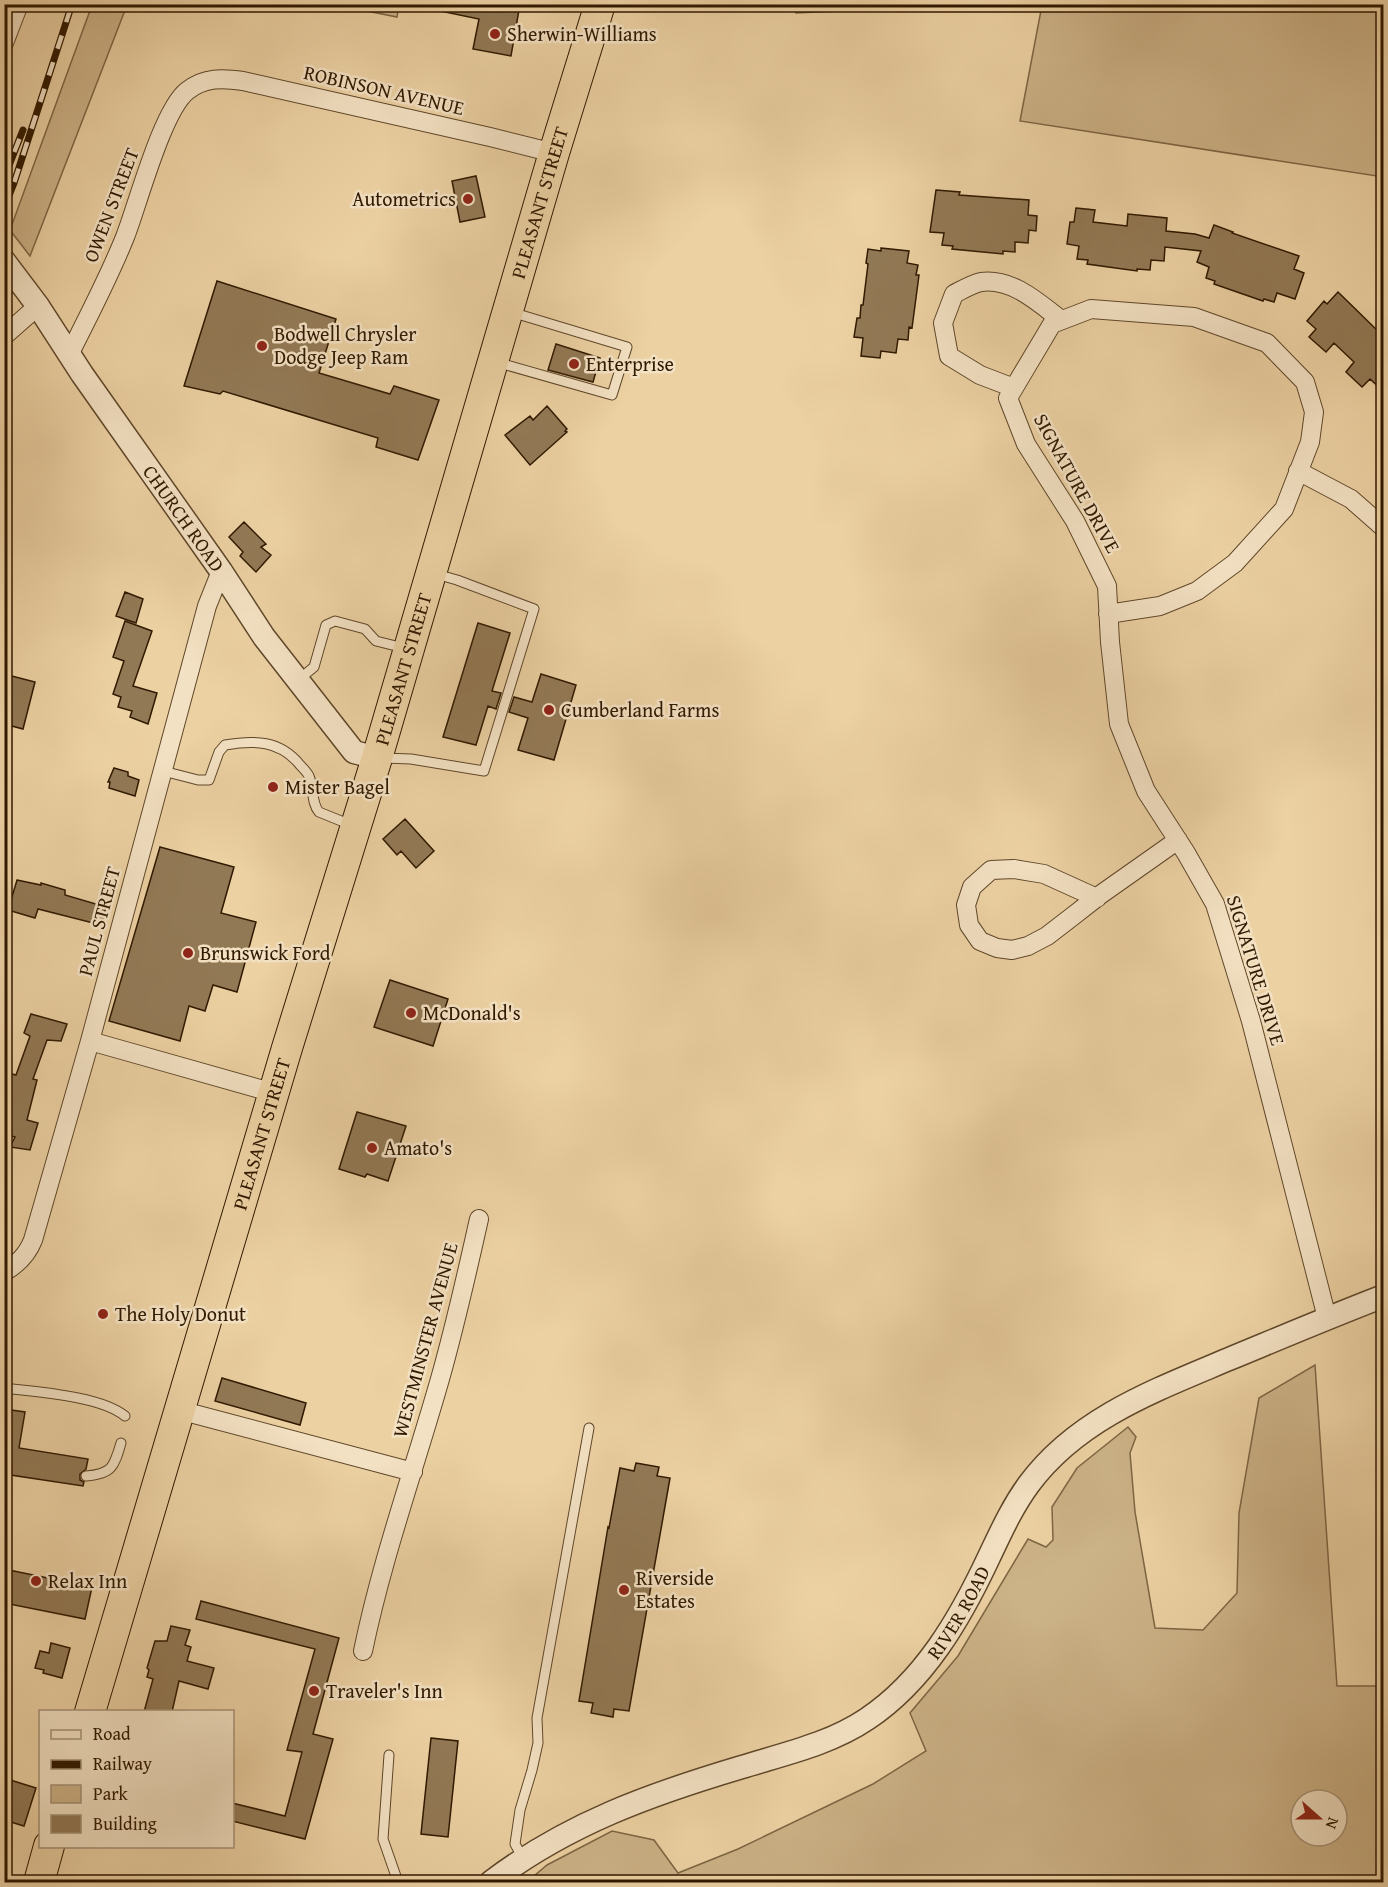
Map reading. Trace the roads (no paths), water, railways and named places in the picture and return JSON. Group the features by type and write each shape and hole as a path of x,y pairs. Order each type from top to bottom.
{"highway":[{"name":"PLEASANT STREET","path":"91,1710 274,1093 377,758 554,153 600,4"},
{"path":"39,1882 48,1848"}],"street":[{"path":"4,43 12,12"},
{"name":"ROBINSON AVENUE","path":"202,81 223,78 243,81 554,153"},
{"name":"OWEN STREET","path":"70,353 125,237 161,135 175,105 186,91 202,81"},
{"name":"CHURCH ROAD","path":"4,261 38,306 82,374 297,681 354,752 377,758"},
{"path":"1062,320 1029,296 999,282 979,282 954,294 942,323 949,356 980,375 1014,388 1052,324 1062,320 1091,309 1194,317 1267,343 1305,382 1314,412 1310,442 1284,509 1235,563 1197,591 1160,606 1108,614"},
{"path":"4,336 38,306"},
{"name":"SIGNATURE DRIVE","path":"1014,388 1008,398 1026,444 1076,521 1107,586 1110,642 1119,724 1146,791 1215,904 1251,1021 1327,1318"},
{"path":"1298,471 1351,499 1383,528"},
{"name":"PAUL STREET","path":"4,1272 20,1261 30,1248 90,1041 207,606 221,571"},
{"path":"1097,898 1044,874 1014,869 991,870 972,887 966,905 969,925 980,941 997,948 1012,950 1028,946 1047,936 1178,840"},
{"path":"90,1041 274,1093"},
{"name":"WESTMINSTER AVENUE","path":"363,1651 383,1570 440,1377 479,1219"},
{"name":"RIVER ROAD","path":"491,1882 549,1843 626,1806 816,1744 865,1720 898,1695 926,1665 950,1631 972,1593 1006,1518 1029,1483 1059,1450 1094,1423 1153,1392 1383,1296"},
{"path":"179,1410 412,1472"}],"lane":[{"path":"493,361 612,395 627,347 508,311"},
{"path":"377,758 411,759 484,771 534,609 432,573"},
{"path":"297,681 314,667 326,625 335,621 365,629 376,641 409,650"},
{"path":"163,771 198,780 209,780 219,752 225,745 261,742 280,747 294,758 308,775 316,809 326,816 356,826"},
{"path":"4,1388 69,1396 116,1409 125,1416"},
{"path":"524,1860 515,1844 520,1810 538,1743 537,1718 589,1428"},
{"path":"86,1476 109,1471 116,1464 122,1443"},
{"path":"388,1755 382,1839 398,1882"}],"railway":[{"path":"4,208 72,4"},
{"path":"4,178 23,130"}],"place":[{"name":"Sherwin-Williams","path":"495,34"},
{"name":"Autometrics","path":"468,199"},
{"name":"Bodwell Chrysler Dodge Jeep Ram","path":"262,346"},
{"name":"Enterprise","path":"574,364"},
{"name":"Cumberland Farms","path":"549,710"},
{"name":"Mister Bagel","path":"273,787"},
{"name":"Brunswick Ford","path":"188,953"},
{"name":"McDonald's","path":"411,1013"},
{"name":"Amato's","path":"372,1148"},
{"name":"The Holy Donut","path":"103,1314"},
{"name":"Relax Inn","path":"36,1581"},
{"name":"Riverside Estates","path":"624,1590"},
{"name":"Traveler's Inn","path":"314,1691"}]}
